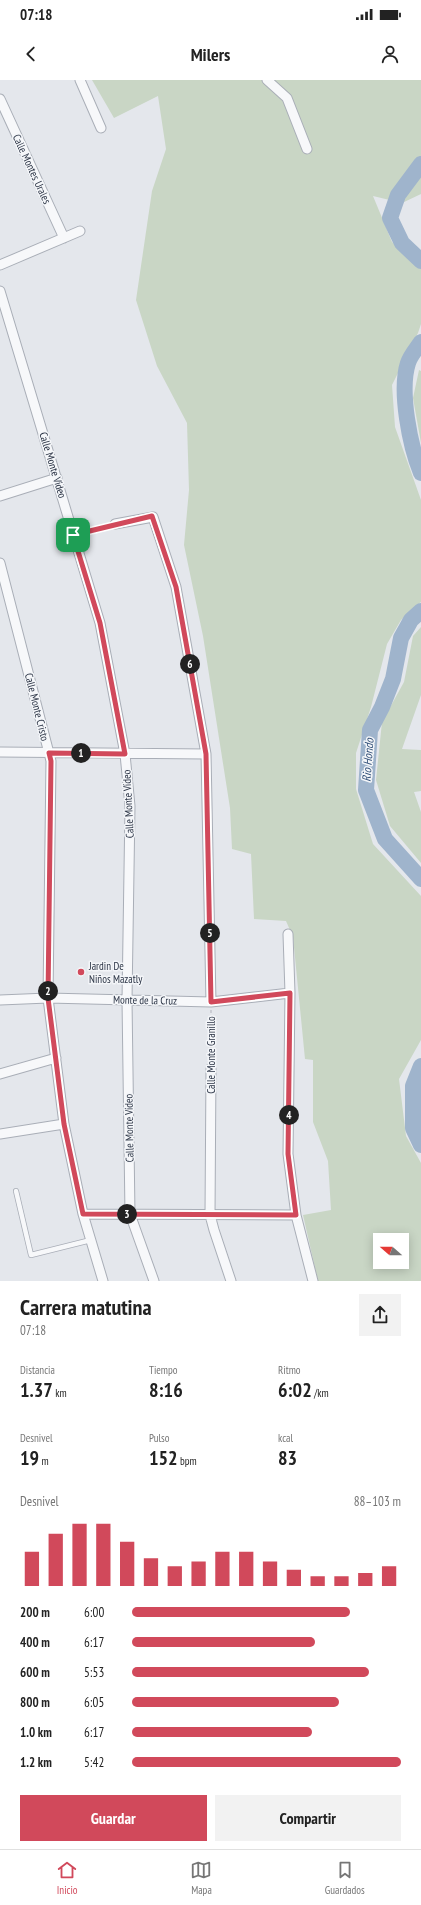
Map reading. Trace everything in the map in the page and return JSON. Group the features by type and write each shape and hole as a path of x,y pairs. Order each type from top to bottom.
{"street":[{"path":"80,80 101,128"},
{"path":"267,80 287,98 308,149"},
{"name":"Calle Montes Urales","path":"0,99 64,238"},
{"path":"0,265 80,231"},
{"name":"Calle Monte Vídeo","path":"0,291 100,623 125,754 130,806 127,1000 130,1214 154,1281"},
{"path":"0,496 57,478"},
{"name":"Calle Monte Granillo","path":"116,524 153,517 176,587 206,754 211,1002"},
{"name":"Calle Monte Cristo","path":"0,562 51,761 48,998 64,1124 83,1214 103,1281"},
{"path":"0,752 206,754"},
{"path":"288,934 290,993 288,1154 296,1215 313,1281"},
{"name":"Monte de la Cruz","path":"0,1000 48,998 211,1002 290,993"},
{"path":"0,1074 56,1058"},
{"name":"Calle Monte Granillo","path":"211,1068 210,1216 231,1281"},
{"path":"0,1134 64,1124"},
{"path":"83,1214 210,1216 296,1215"}],"lane":[{"path":"16,1191 32,1255 91,1240"}],"path":[{"path":"73,535 116,524"},
{"name":"Calle Monte Granillo","path":"211,1002 211,1068"}],"green space":[{"path":"92,80 421,80 421,194 402,203 373,196 392,242 421,267 421,324 392,385 395,427 421,500 421,602 401,620 387,644 371,707 356,753 356,789 373,844 421,896 421,1040 399,1079 406,1136 421,1163 421,1281 318,1281 303,1215 331,1210 328,1161 313,1122 313,1060 305,1059 293,937 286,921 254,919 251,854 232,849 230,808 203,636 184,545 189,490 187,423 157,366 136,300 152,191 166,149 158,96 114,118"},
{"path":"419,370 421,371 421,443 413,398"},
{"path":"421,627 421,695 402,749 421,750 421,791 414,792 421,812 421,863 390,826 376,780 382,722 404,682 413,636"}],"waterway":[{"name":"Rio Hondo","path":"421,164 398,195 390,218 402,243 421,261"},
{"name":"Rio Hondo","path":"421,342 408,363 405,388 405,403 410,434 421,473"},
{"name":"Rio Hondo","path":"421,611 411,620 401,638 393,679 382,707 370,730 366,790 385,839 421,879"},
{"name":"Rio Hondo","path":"421,1066 413,1086 413,1128 421,1145"}],"place":[{"name":"Jardin De Niños Mazatly","path":"81,972"}],"route":[{"path":"152,516 154,518 176,587 206,754 211,1002 290,993 288,1154 296,1215 210,1216 83,1214 64,1124 48,998 51,761 49,753 125,754 100,623 73,535 152,516"}]}
